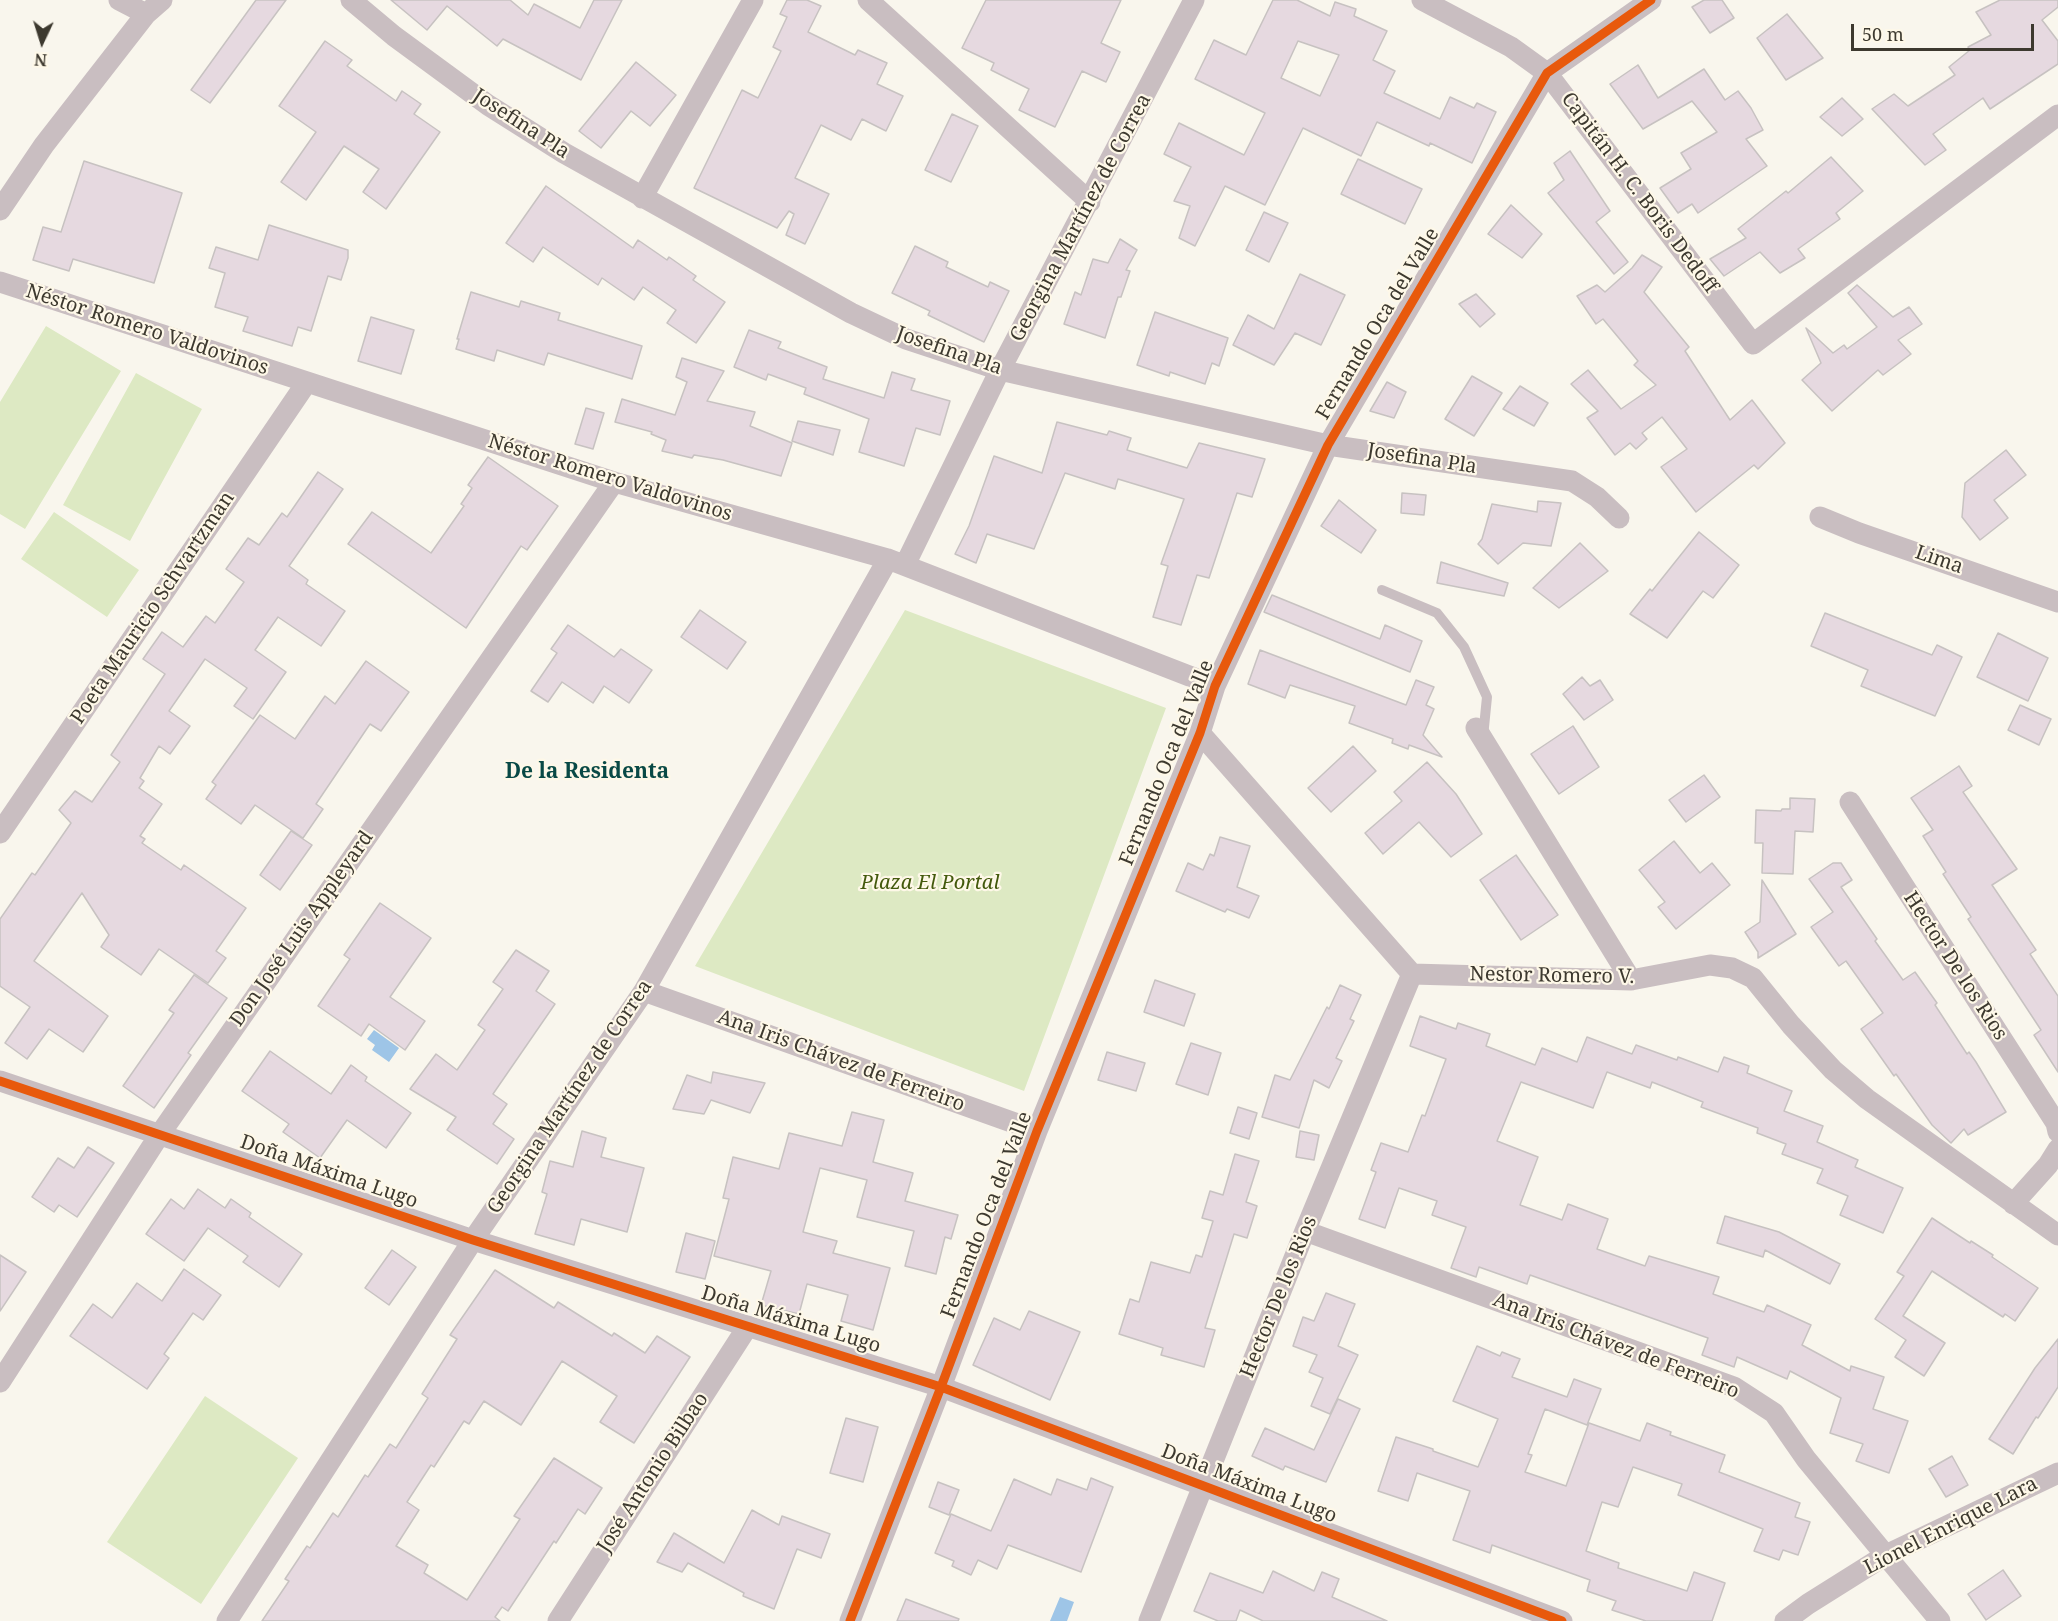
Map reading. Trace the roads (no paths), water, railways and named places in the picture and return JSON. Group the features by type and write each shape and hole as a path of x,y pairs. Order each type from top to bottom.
{"street":[{"path":"0,210 44,145 154,7 119,0"},
{"name":"Josefina Pla","path":"351,0 394,36 488,105 564,153 851,313 906,339 1000,370 1328,445 1572,481 1597,497 1619,518"},
{"path":"642,198 753,0"},
{"path":"868,0 1090,202"},
{"name":"Georgina Martínez de Correa","path":"227,1621 473,1240 644,991 896,562 1090,202 1194,0"},
{"name":"Capitán H. C. Boris Dedoff","path":"1422,0 1511,47 1547,73 1753,344 2058,115"},
{"name":"Fernando Oca del Valle","path":"850,1621 1037,1131 1200,733 1215,686 1328,445 1547,73 1651,0"},
{"name":"Néstor Romero Valdovinos","path":"0,282 614,482 896,562 1215,686"},
{"name":"Poeta Mauricio Schvartzman","path":"0,833 307,382"},
{"name":"Don José Luis Appleyard","path":"0,1382 160,1134 614,482"},
{"name":"Lima","path":"1820,517 1859,533 2058,602"},
{"path":"1200,733 1412,974"},
{"path":"1479,734 1631,980"},
{"name":"Hector De los Rios","path":"1850,802 2056,1123 2058,1132"},
{"name":"Nestor Romero V.","path":"1412,974 1631,980 1710,965 1732,968 1753,978 1791,1025 1833,1070 1867,1099 2058,1234"},
{"name":"Hector De los Rios","path":"1149,1621 1305,1231 1412,974"},
{"name":"Ana Iris Chávez de Ferreiro","path":"644,991 1037,1131"},
{"name":"Doña Máxima Lugo","path":"0,1081 473,1240 941,1387 1562,1621"},
{"path":"2013,1204 2048,1165 2058,1149"},
{"name":"Ana Iris Chávez de Ferreiro","path":"1305,1231 1734,1387 1774,1413 1806,1459 1940,1621"},
{"name":"José Antonio Bilbao","path":"558,1621 748,1326"},
{"name":"Lionel Enrique Lara","path":"1785,1621 1886,1555 2058,1473"}],"lane":[{"path":"1382,590 1437,613 1464,647 1487,697 1479,734"}],"water":[{"path":"374,1030 399,1048 389,1062 372,1050 375,1045 367,1039"},
{"path":"1060,1597 1074,1602 1067,1621 1050,1621"}],"district":[{"name":"De la Residenta","path":"587,772"}],"park label":[{"name":"Plaza El Portal","path":"930,883"}]}
